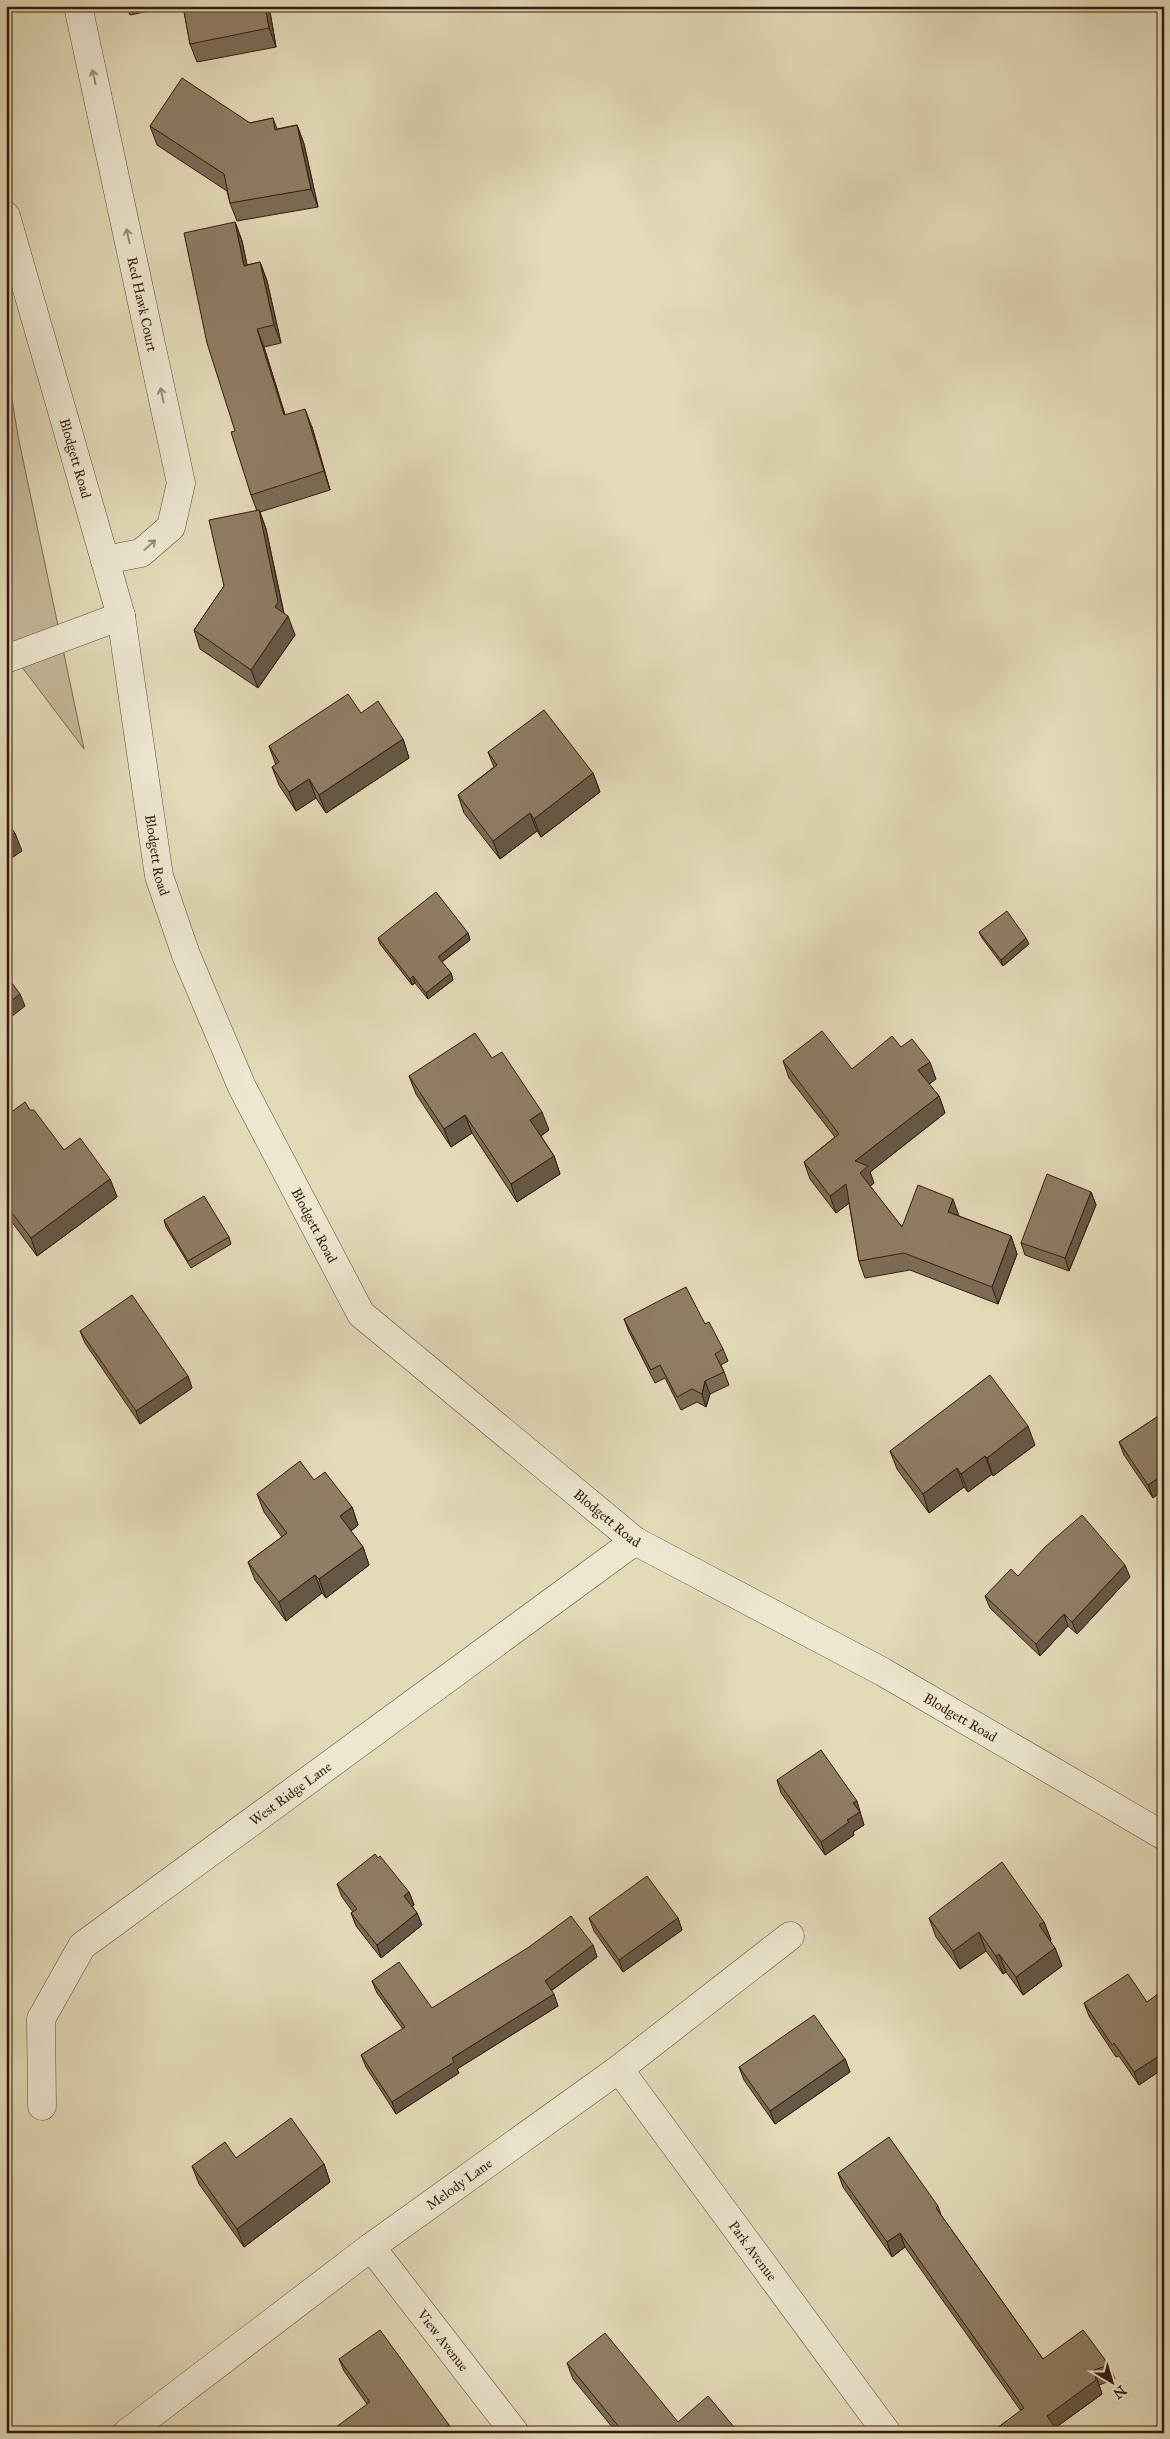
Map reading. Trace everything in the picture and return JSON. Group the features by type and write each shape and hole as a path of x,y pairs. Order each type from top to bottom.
{"street":[{"name":"Red Hawk Court","path":"78,6 181,483 171,527 142,553 105,560"},
{"name":"Blodgett Road","path":"6,216 121,616 159,876 186,955 242,1087 360,1314 635,1540 883,1672 1164,1836"},
{"path":"6,659 121,616"},
{"name":"West Ridge Lane","path":"42,2106 41,2019 82,1946 635,1540"},
{"name":"Melody Lane","path":"127,2433 371,2247 619,2069 790,1936"},
{"name":"Park Avenue","path":"619,2069 887,2433"},
{"name":"View Avenue","path":"371,2247 515,2433"}],"shaded area":[{"path":"6,363 18,436 84,749 6,646"}],"building":[{"path":"183,6 265,6 269,28 190,44"},
{"path":"182,78 250,123 273,118 275,130 297,125 311,189 230,203 224,174 150,126"},
{"path":"235,222 244,266 260,262 274,325 257,329 284,415 305,409 324,471 251,495 231,432 235,431 207,343 184,233"},
{"path":"259,510 278,602 275,607 288,616 251,670 194,630 224,586 209,520"},
{"path":"348,694 361,713 378,701 403,739 319,795 309,779 289,792 272,767 279,762 269,746"},
{"path":"544,710 593,773 534,819 530,813 493,841 458,795 497,765 488,752"},
{"path":"6,821 15,833 6,839"},
{"path":"436,892 468,933 438,957 451,973 426,993 413,976 410,979 378,938"},
{"path":"1007,911 1026,938 1001,960 979,932"},
{"path":"6,975 20,994 6,1005"},
{"path":"822,1031 852,1069 892,1036 901,1047 912,1039 930,1062 918,1070 939,1096 855,1161 868,1166 860,1173 902,1227 918,1185 953,1199 948,1212 1011,1236 992,1287 904,1253 859,1261 846,1184 830,1196 804,1162 839,1134 783,1061"},
{"path":"475,1033 492,1058 502,1052 542,1112 530,1120 554,1156 511,1184 465,1115 444,1129 409,1076"},
{"path":"25,1102 30,1110 34,1110 64,1150 80,1138 110,1179 31,1238 6,1205 6,1116"},
{"path":"1047,1174 1091,1192 1065,1258 1021,1243"},
{"path":"204,1196 229,1237 188,1261 164,1220"},
{"path":"686,1287 705,1324 709,1322 723,1349 715,1354 724,1372 705,1381 702,1394 692,1389 677,1397 660,1365 651,1370 624,1319"},
{"path":"132,1295 188,1376 136,1411 80,1331"},
{"path":"990,1375 1028,1426 987,1458 985,1456 961,1474 957,1468 923,1494 890,1451"},
{"path":"1157,1417 1164,1427 1164,1474 1148,1485 1119,1442"},
{"path":"300,1461 314,1480 325,1472 352,1507 340,1516 363,1547 319,1579 315,1575 279,1602 248,1562 287,1533 257,1494"},
{"path":"1082,1515 1125,1565 1072,1622 1064,1614 1036,1644 985,1596 1011,1569 1018,1576 1045,1547"},
{"path":"821,1750 857,1801 853,1803 860,1812 847,1820 849,1822 821,1842 777,1780"},
{"path":"375,1854 378,1858 380,1856 409,1892 404,1896 417,1913 377,1945 351,1913 357,1909 337,1884"},
{"path":"1002,1862 1044,1922 1039,1925 1055,1948 1016,1977 999,1954 996,1956 979,1932 953,1951 929,1918"},
{"path":"647,1876 678,1918 619,1960 589,1918"},
{"path":"571,1916 593,1945 545,1981 554,1994 452,2058 454,2062 392,2102 361,2055 405,2027 372,1981 399,1962 432,2008 529,1947"},
{"path":"1128,1974 1147,2002 1158,1994 1164,2003 1164,2053 1134,2072 1114,2043 1112,2045 1084,2003"},
{"path":"814,2015 845,2059 770,2111 739,2067"},
{"path":"291,2118 324,2164 237,2229 192,2166 225,2142 236,2158"},
{"path":"889,2137 938,2206 936,2208 1043,2359 1083,2330 1109,2365 1094,2370 1096,2380 1047,2416 1059,2433 994,2433 993,2431 1024,2408 900,2233 887,2242 838,2173"},
{"path":"380,2330 449,2425 439,2433 328,2433 370,2402 339,2359"},
{"path":"605,2333 678,2422 708,2396 739,2433 641,2433 638,2429 632,2433 624,2433 567,2363"}]}
